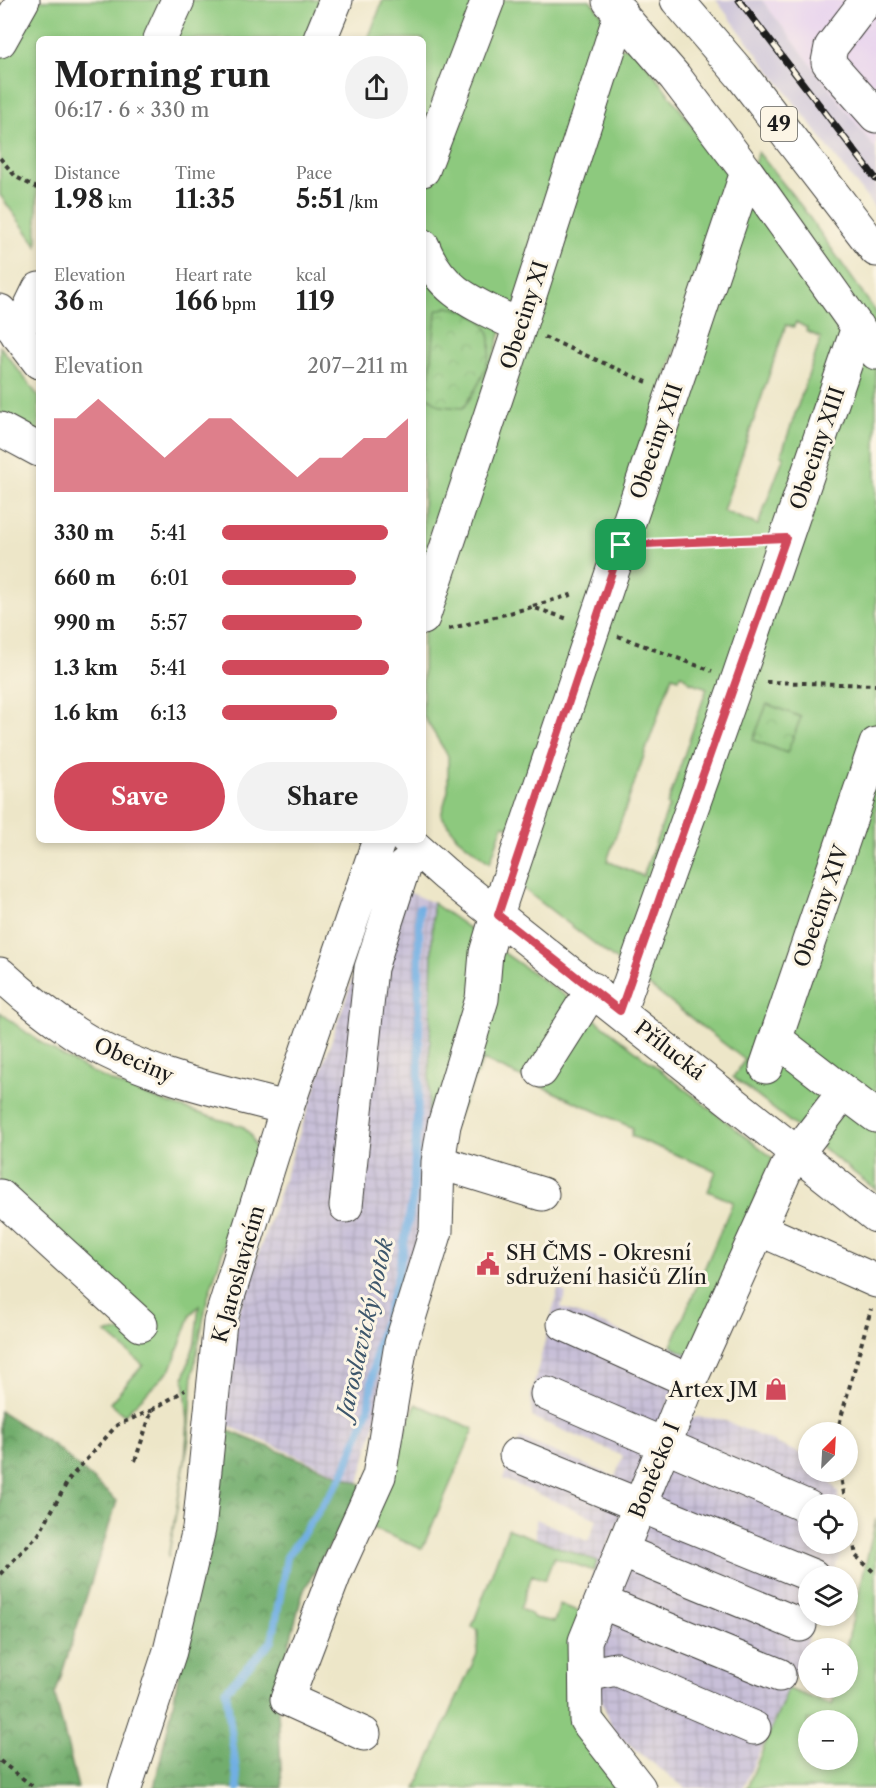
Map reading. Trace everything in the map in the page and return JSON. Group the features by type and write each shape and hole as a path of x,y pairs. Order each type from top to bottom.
{"street":[{"path":"0,40 23,0"},
{"path":"161,36 178,0"},
{"path":"321,36 336,0"},
{"path":"426,162 488,0"},
{"name":"49","path":"677,0 742,76 876,250"},
{"path":"867,0 831,47 828,62 876,116"},
{"path":"615,6 747,172 867,340"},
{"name":"Obeciny XI","path":"426,609 520,326 615,6"},
{"name":"Obeciny XII","path":"364,1734 287,1699 335,1573 379,1476 401,1344 436,1231 438,1162 444,1125 482,999 486,953 747,172"},
{"path":"426,252 435,271 453,291 520,326"},
{"path":"36,292 8,323 36,358"},
{"name":"Obeciny XIII","path":"620,1011 786,538 867,340"},
{"path":"0,429 36,448"},
{"name":"Obeciny XIV","path":"844,1092 772,1053 876,744"},
{"name":"K Jaroslavicím","path":"125,1788 170,1651 199,1529 208,1449 213,1373 220,1322 287,1108 378,843"},
{"path":"346,1206 371,968 409,851"},
{"name":"Přílucká","path":"409,851 445,874 593,989 876,1216"},
{"name":"Obeciny","path":"0,974 29,1000 77,1035 134,1062 187,1082 287,1108"},
{"path":"541,1071 593,989"},
{"path":"844,1092 876,1116"},
{"name":"Boněcko I","path":"639,1788 586,1720 585,1641 690,1381 759,1229 796,1152 844,1092"},
{"path":"438,1162 542,1194"},
{"path":"0,1196 141,1325"},
{"path":"759,1229 874,1292"},
{"path":"564,1324 690,1381"},
{"path":"547,1394 798,1503"},
{"path":"516,1455 798,1570"},
{"path":"622,1551 798,1624"},
{"path":"601,1602 778,1675"},
{"path":"586,1675 615,1669 754,1728"}],"path":[{"path":"0,158 16,177 36,187"},
{"path":"520,326 672,393"},
{"path":"621,545 786,538"},
{"path":"532,607 608,583"},
{"path":"737,681 876,685"},
{"path":"840,1422 874,1292"},
{"path":"0,1574 39,1534 69,1479 117,1425 152,1410 213,1373"},
{"path":"135,1461 152,1410"},
{"path":"856,1554 876,1574"},
{"path":"0,1761 35,1788"}],"shaded area":[{"path":"716,0 762,0 876,150 876,210"},
{"path":"762,0 876,0 876,150"},
{"path":"386,882 433,903 428,1130 417,1264 359,1483 218,1421 238,1313"},
{"path":"558,1289 566,1293 561,1307 642,1340 645,1334 644,1340 669,1350 671,1346 689,1355 580,1611 597,1561 536,1538 536,1519 588,1541 597,1519 503,1479 520,1438 615,1477 623,1456 532,1417 531,1396"},
{"path":"698,1417 721,1419 798,1453 798,1482 830,1482 838,1492 838,1494 798,1494 798,1554 841,1554 836,1566 798,1566 798,1626 813,1626 808,1638 798,1638 798,1664 743,1788 685,1788 614,1733 585,1656 687,1420"}],"green space":[{"path":"35,0 171,0 153,36 36,36 36,245 0,195 0,59"},
{"path":"186,0 330,0 315,36 169,36"},
{"path":"383,0 480,0 426,146 426,36 369,36"},
{"path":"493,0 590,0 604,17 516,305 479,298 426,236 426,177"},
{"path":"633,46 733,180 513,828 503,825 490,863 457,837 441,815 448,791 448,756 426,720 426,628 614,50"},
{"path":"758,152 802,207 876,312 876,1190 733,1077 745,1060 516,883","holes":["796,322 807,328 806,331 821,338 781,455 784,456 758,525 723,511 786,325 794,327","681,674 690,682 707,688 667,805 669,806 643,876 607,861 672,676 679,678"]},
{"path":"426,270 502,328 426,589"},
{"path":"447,307 468,312 482,321 489,333 490,347 487,362 481,378 463,408 441,406 426,396 436,311"},
{"path":"0,346 36,393 36,441 0,422"},
{"path":"767,704 801,717 787,753 753,740"},
{"path":"433,903 564,995 773,1158 689,1355 671,1346 733,1202 708,1191 716,1171 631,1136 633,1128 483,1060 449,1135 428,1130"},
{"path":"0,1012 28,1034 85,1069 144,1095 242,1126 250,1134 256,1147 207,1300 193,1373 189,1438 168,1558 185,1460 188,1421 184,1377 195,1342 199,1306 191,1314 171,1369 124,1415 110,1403 143,1365 106,1333 124,1331 0,1187"},
{"path":"416,1404 474,1429 422,1549 365,1525"},
{"path":"0,1411 55,1446 117,1501 55,1695 78,1788 0,1788"},
{"path":"224,1429 364,1485 303,1592 277,1690 282,1788 154,1788 173,1704"},
{"path":"876,1519 876,1788 747,1788 788,1689 798,1693 798,1698 813,1698 832,1705 834,1698 858,1698 858,1638 848,1638 851,1626 858,1626 858,1596"},
{"path":"508,1529 597,1561 594,1571 554,1557 545,1580 532,1575 520,1609 534,1618 554,1622 560,1604 580,1612 579,1633 620,1788 416,1788 477,1654 478,1630 472,1627"}],"waterway":[{"name":"Jaroslavický potok","path":"238,1788 226,1690 272,1641 287,1557 343,1475 368,1410 377,1347 397,1280 413,1197 419,1080 419,908"}],"railway":[{"path":"739,0 876,179"}],"place":[{"name":"SH ČMS - Okresní sdružení hasičů Zlín","path":"488,1264"},
{"name":"Artex JM","path":"776,1389"}],"route":[{"path":"786,538 620,1011 498,915 621,545 786,538"}]}
